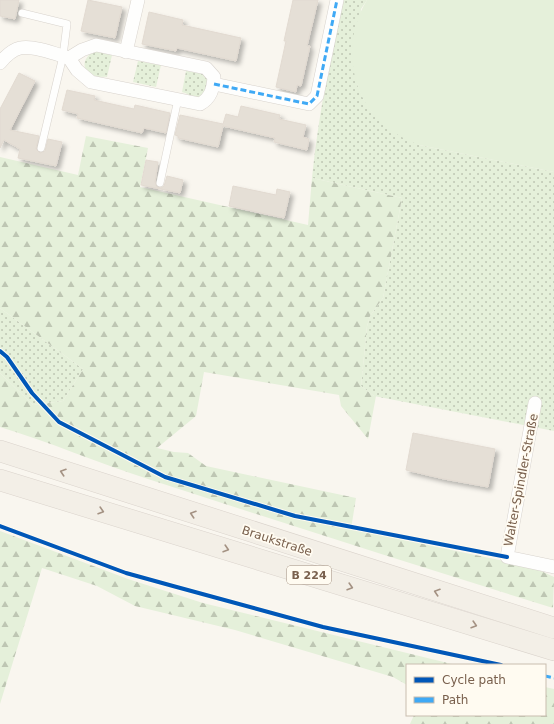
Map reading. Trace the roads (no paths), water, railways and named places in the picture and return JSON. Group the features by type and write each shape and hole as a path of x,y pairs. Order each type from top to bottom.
{"main road":[{"name":"Braukstraße","path":"0,451 554,628"},
{"name":"Braukstraße","path":"0,480 554,650"}],"street":[{"path":"126,52 138,0"},
{"path":"214,84 309,104 317,96 337,0"},
{"path":"0,64 5,57 19,48 35,48 66,57 77,70 91,82 200,104 207,100 214,84 214,77 206,68 96,45 66,57"},
{"name":"Walter-Spindler-Straße","path":"535,403 507,556 554,567"}],"lane":[{"path":"22,13 67,24 66,57 41,148"},
{"path":"160,183 178,99"}]}
